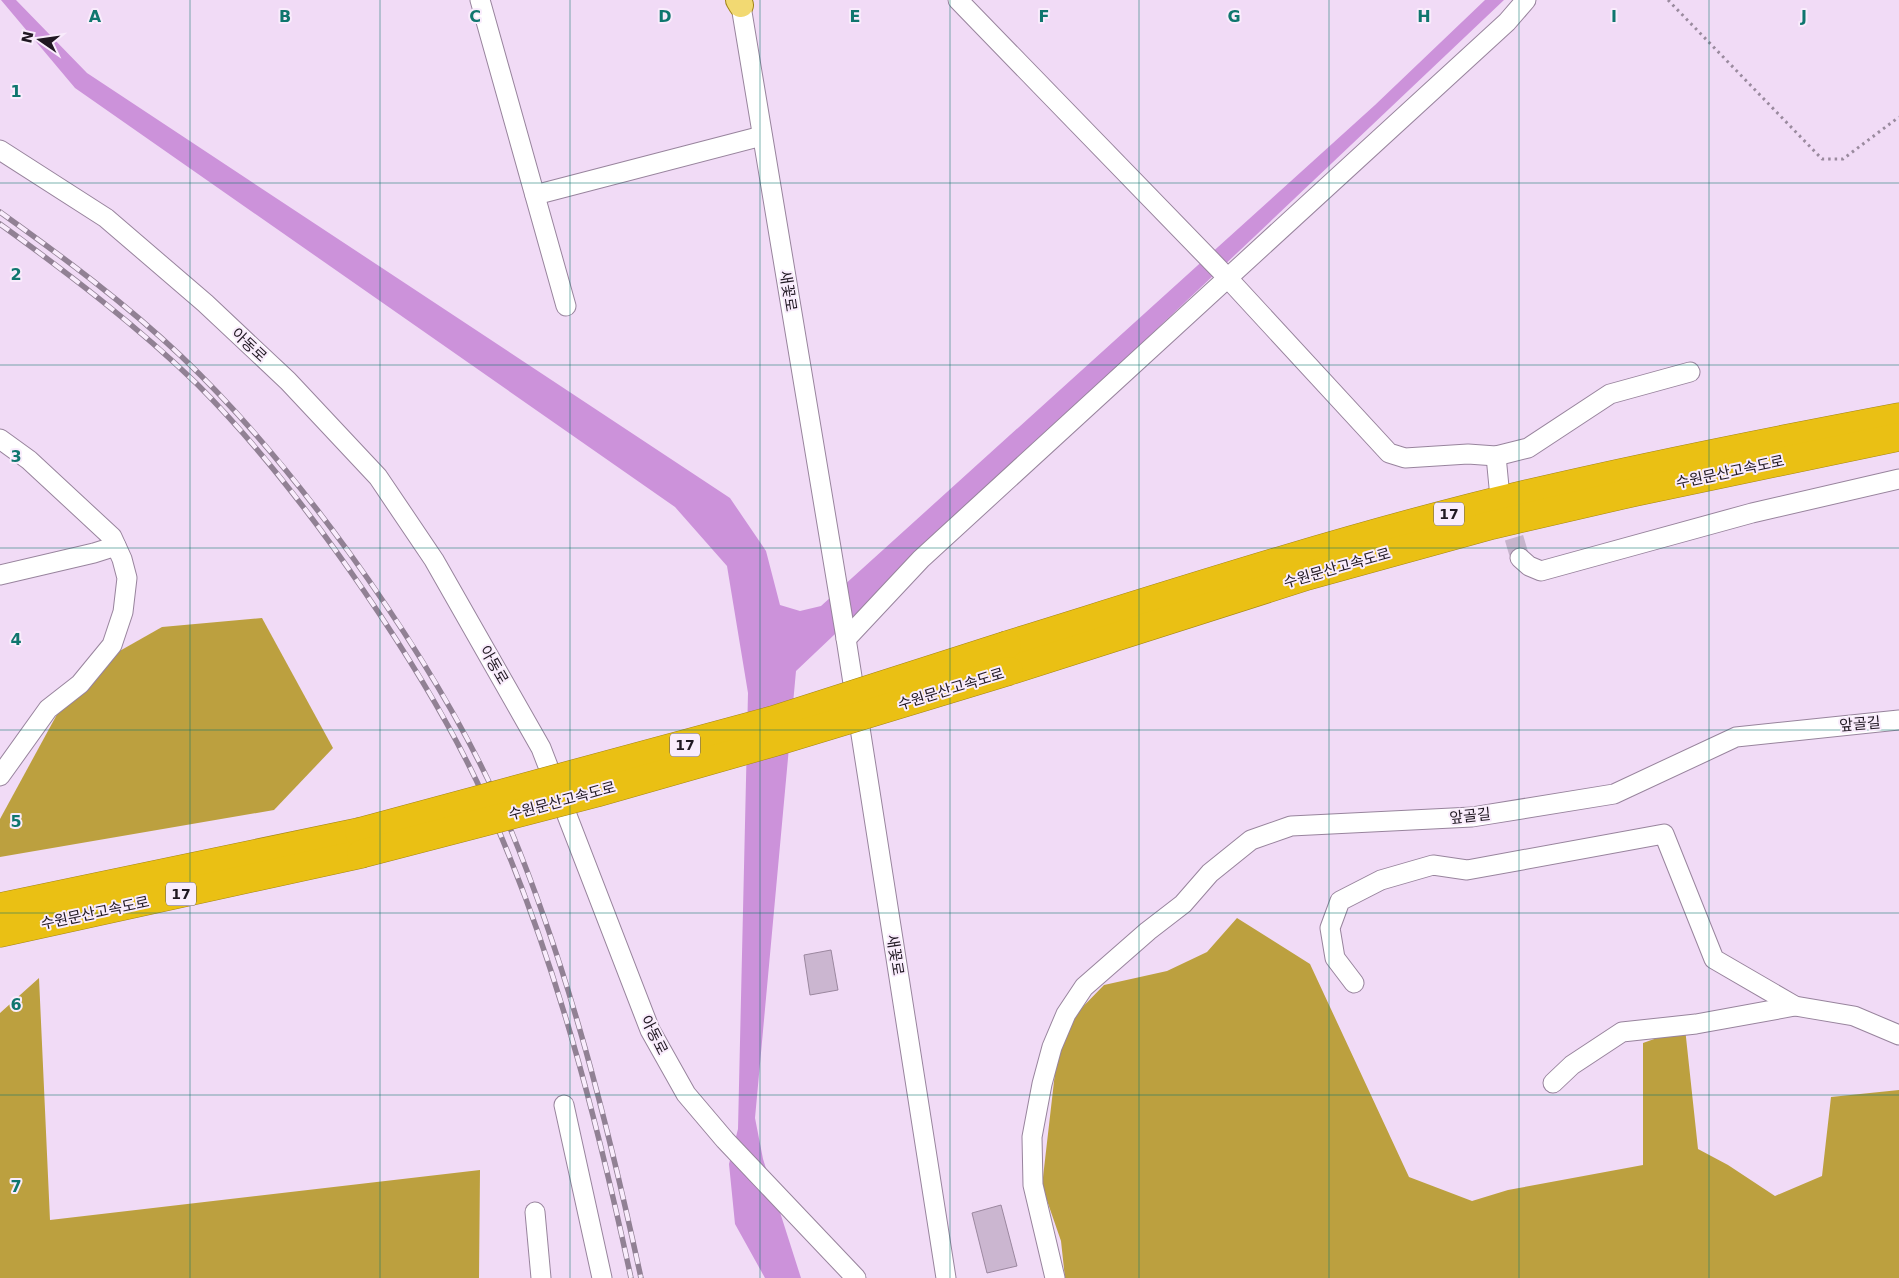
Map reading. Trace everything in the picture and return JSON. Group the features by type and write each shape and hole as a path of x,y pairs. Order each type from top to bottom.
{"highway":[{"name":"수원문산고속도로","path":"1008,658 1276,562 1472,508 1609,475 1725,450 1899,417"},
{"name":"수원문산고속도로","path":"0,933 360,843 773,720 1008,658 1492,525 1635,492 1899,437"},
{"name":"수원문산고속도로","path":"0,907 360,843"}],"street":[{"path":"480,0 566,306"},
{"path":"958,0 1225,276 1389,454 1405,458 1474,454 1496,456 1528,448 1610,394 1690,372"},
{"path":"846,635 921,558 1225,276 1507,22 1526,0"},
{"name":"새꽃로","path":"741,1 846,635 946,1278"},
{"path":"535,195 762,136"},
{"name":"아동로","path":"0,150 106,218 198,297 288,381 378,478 434,560 541,748 650,1030 686,1094 725,1140 856,1278"},
{"path":"0,439 30,460 112,537 122,559 127,578 123,612 112,645 80,684 48,709 0,776"},
{"path":"1496,456 1499,486"},
{"path":"1520,558 1529,566 1541,571 1752,513 1899,479"},
{"path":"0,575 116,546"},
{"name":"앞골길","path":"1054,1278 1033,1185 1032,1137 1042,1084 1052,1047 1066,1014 1084,986 1183,904 1210,873 1251,840 1291,826 1472,817 1614,794 1736,737 1899,720"},
{"path":"1354,983 1335,958 1330,928 1340,901 1381,880 1433,865 1467,870 1664,834 1714,959 1795,1006"},
{"path":"1553,1083 1572,1065 1622,1032 1696,1024 1795,1006 1854,1016 1899,1035"},
{"path":"564,1105 602,1278"},
{"path":"535,1212 542,1278"}],"path":[{"path":"1668,0 1822,159 1843,159 1899,116"}],"shaded area":[{"path":"1,0 16,0 87,73 730,498 766,551 780,605 800,611 821,606 1375,105 1485,0 1504,0 796,671 755,1118 763,1159 801,1278 765,1278 735,1224 729,1164 738,1129 748,693 727,566 675,507 75,88"},
{"path":"262,618 333,748 274,810 0,857 0,819 79,674 162,627"},
{"path":"1237,918 1310,964 1409,1177 1472,1201 1508,1190 1643,1165 1643,1043 1685,1028 1698,1149 1728,1165 1775,1196 1822,1176 1831,1097 1899,1090 1899,1278 1065,1278 1061,1241 1042,1186 1056,1064 1069,1021 1104,985 1167,971 1207,952"},
{"path":"39,978 50,1220 480,1170 479,1278 0,1278 0,1013"}],"building":[{"path":"831,950 838,990 810,995 804,955"},
{"path":"1001,1205 1017,1266 987,1273 972,1213"}],"tunnel":[{"path":"1506,511 1520,558"}],"railway":[{"path":"0,212 70,263 138,317 181,356 226,402 269,450 329,525 394,617 437,685 494,791 532,883 551,938 586,1050 641,1278"},
{"path":"0,224 77,281 174,362 243,433 326,537 381,616 429,692 485,799 532,915 571,1035 588,1095 631,1278"}]}
